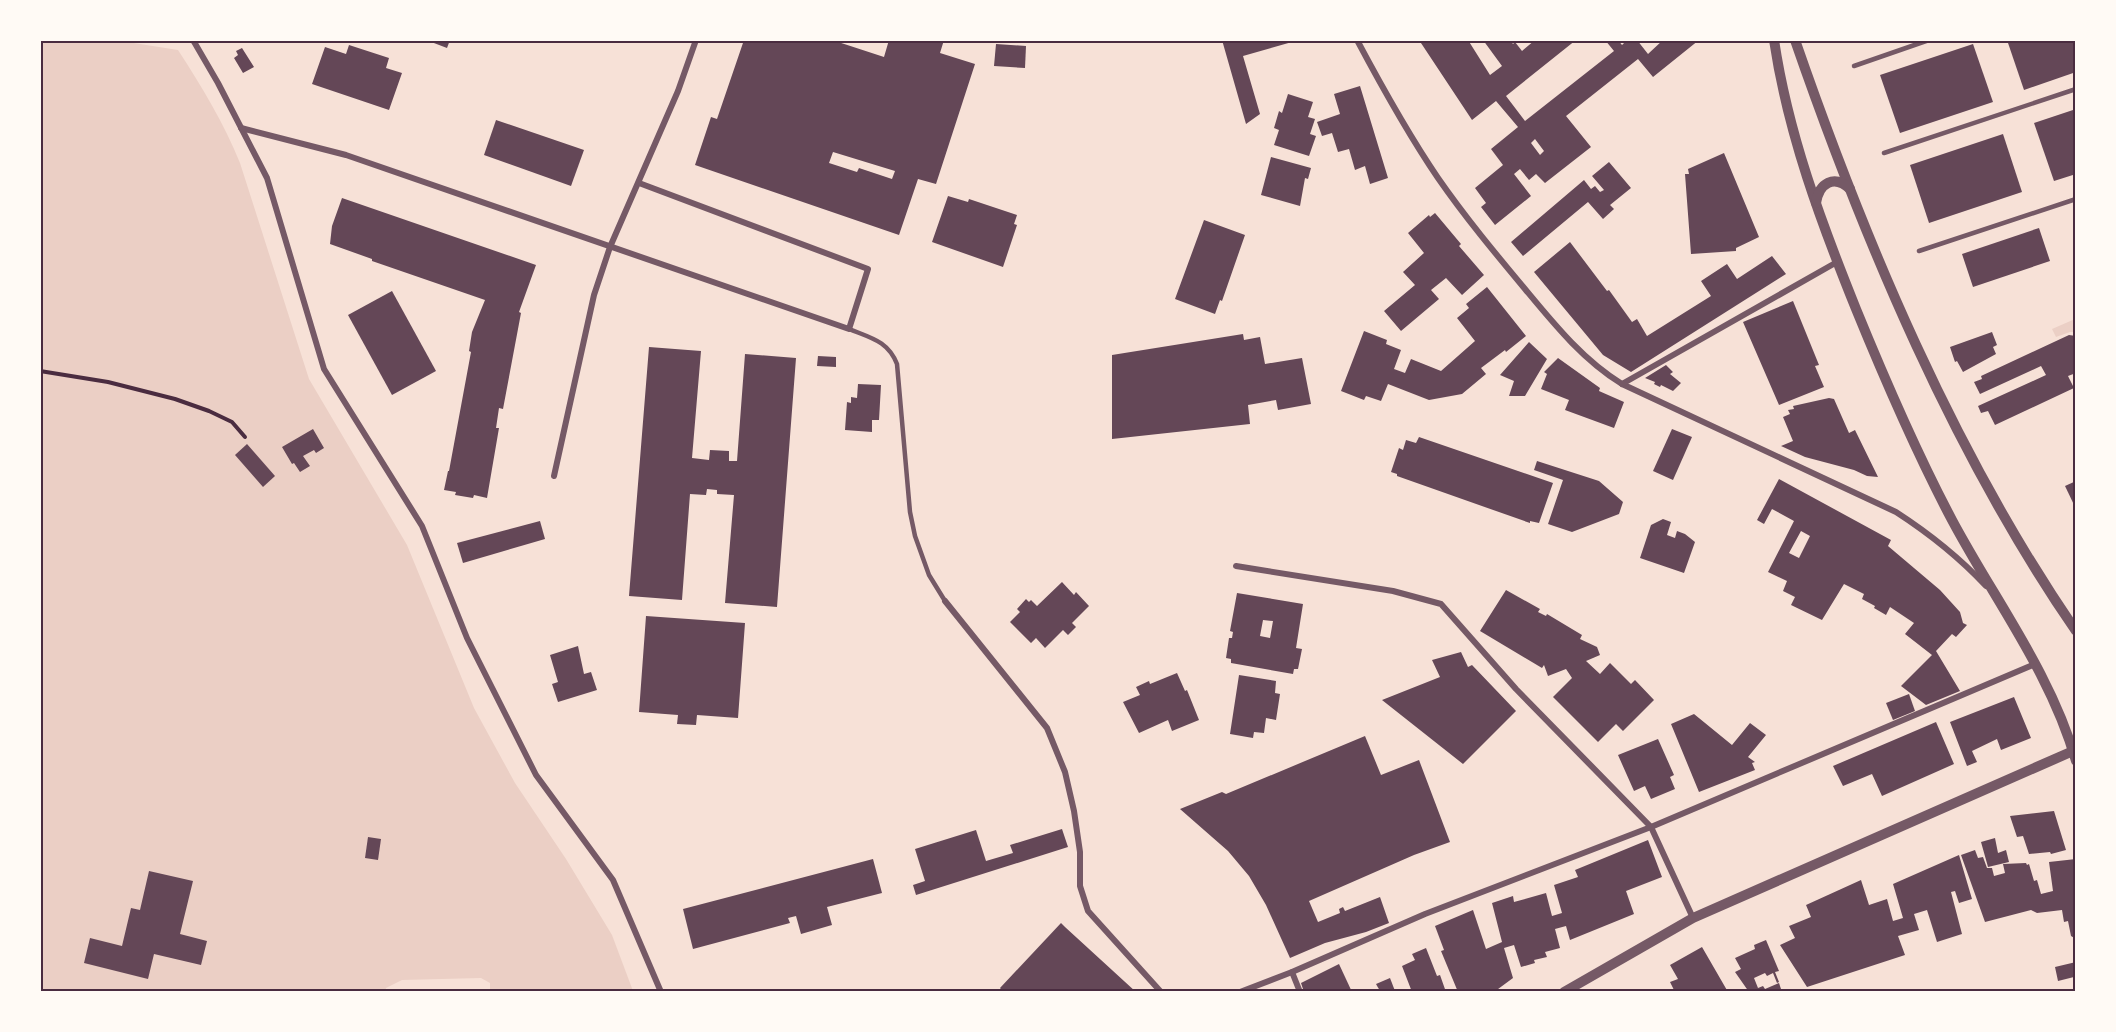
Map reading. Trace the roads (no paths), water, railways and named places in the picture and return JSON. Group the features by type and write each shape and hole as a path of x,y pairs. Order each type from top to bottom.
{"street":[{"path":"193,40 267,178 324,369 422,526 467,638 536,775 613,880 661,992"},
{"path":"554,476 594,295 610,247 678,91 696,40"},
{"path":"1357,40 1416,143 1463,213 1497,257 1569,340 1602,372 1622,384 1896,512 1932,535 1964,563 1995,596"},
{"path":"1564,992 1693,918 2074,756 2036,664 1951,517 1878,363 1816,203 1790,122 1774,40"},
{"path":"1795,40 1834,151 1919,352 1960,434 2034,565 2076,631"},
{"path":"241,129 345,155 849,330 868,269 639,183"},
{"path":"1816,203 1818,193 1828,183 1843,183 1850,189"},
{"path":"1622,384 1837,262"},
{"path":"1236,566 1393,591 1441,604 1516,689 1651,827 1693,918"},
{"path":"945,601 1047,728 1065,772 1074,811 1080,852 1080,885 1088,911 1161,992"},
{"path":"1240,992 1425,914 1651,827 2036,664"},
{"path":"1292,972 1300,992"}],"lane":[{"path":"1854,66 1929,40"},
{"path":"1884,153 2076,89"},
{"path":"1919,251 2076,199"},
{"path":"849,330 877,340 892,351 897,364 910,512 915,536 929,575 945,601"}]}
